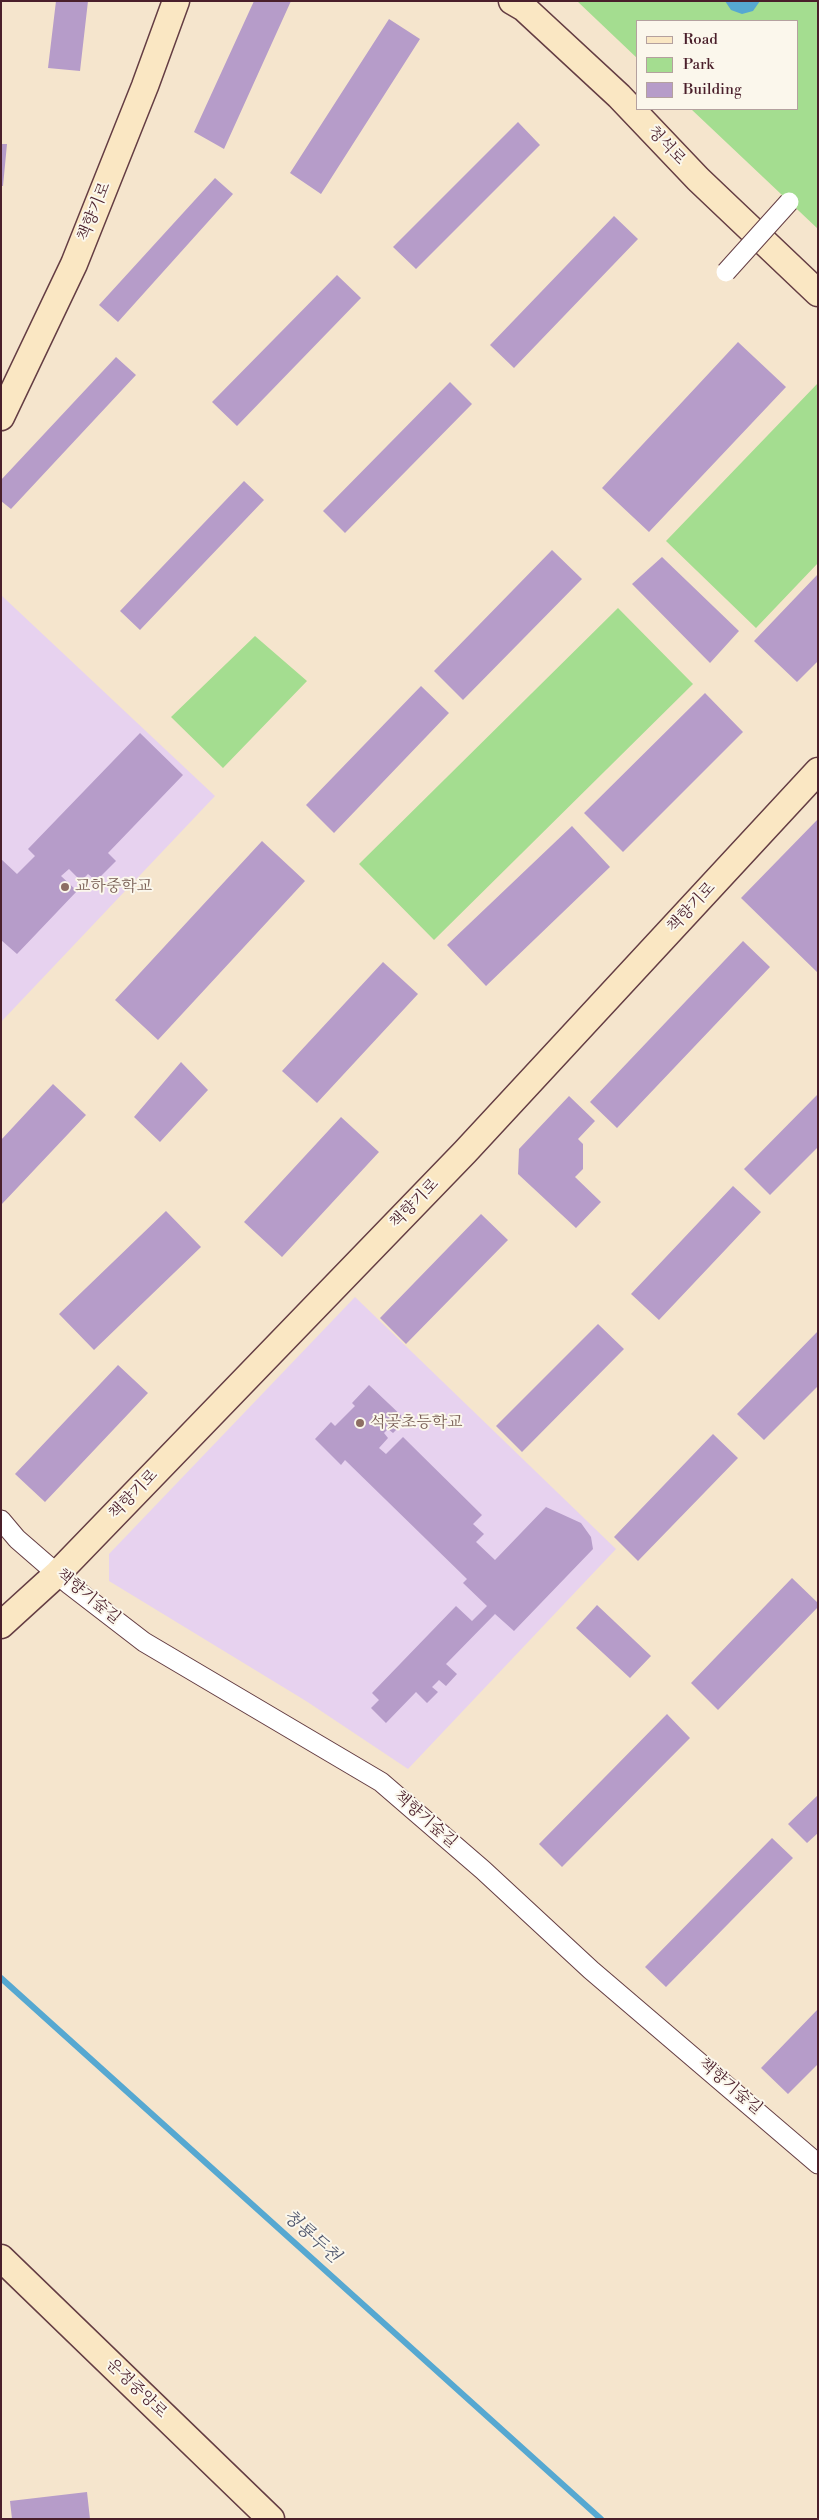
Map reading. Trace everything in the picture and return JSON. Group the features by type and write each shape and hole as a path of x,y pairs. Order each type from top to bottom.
{"street":[{"name":"책향기로","path":"1,417 74,264 145,86 176,1"},
{"name":"청석로","path":"512,1 524,8 619,96 698,179 818,293"},
{"path":"726,272 789,202"},
{"name":"책향기로","path":"1,1625 58,1573 539,1074 818,771"},
{"name":"책향기숲길","path":"1,1520 17,1538 70,1585 144,1642 381,1782 483,1870 591,1970 818,2164"},
{"name":"운정중앙로","path":"1,2258 271,2519"}],"shaded area":[{"name":"교하중학교","path":"1,595 215,796 1,1022"},
{"name":"석곶초등학교","path":"355,1297 616,1549 408,1769 306,1701 109,1581 109,1554"}],"green space":[{"path":"577,1 818,1 818,229 692,110 799,110 799,20 636,20 636,57"},
{"path":"818,383 818,563 756,628 666,541"},
{"path":"618,608 693,684 434,940 359,864"},
{"path":"255,636 307,681 223,768 171,717"}],"water":[{"path":"725,1 760,1 753,11 742,14 731,10"}],"building":[{"path":"56,1 88,1 80,71 48,68"},
{"path":"254,1 291,1 224,149 194,132"},
{"path":"389,19 420,39 321,194 290,173"},
{"path":"518,122 540,145 416,269 393,247"},
{"path":"1,144 7,144 3,186 1,186"},
{"path":"215,178 233,194 118,322 99,305"},
{"path":"614,216 638,239 514,368 490,345"},
{"path":"337,275 361,298 237,426 212,402"},
{"path":"738,342 786,387 649,532 602,488"},
{"path":"116,357 136,375 11,509 1,501 1,480"},
{"path":"450,382 472,404 345,533 323,511"},
{"path":"244,481 264,500 140,630 120,611"},
{"path":"552,550 582,579 463,700 434,671"},
{"path":"662,557 739,631 710,663 632,584"},
{"path":"818,574 818,661 797,682 754,641"},
{"path":"421,686 449,713 334,833 306,805"},
{"path":"705,693 743,732 623,852 584,813"},
{"path":"140,733 183,775 108,853 116,861 96,881 88,874 81,881 69,869 61,876 77,891 17,954 1,940 1,859 17,874 35,856 28,849"},
{"path":"818,819 818,973 741,898"},
{"path":"572,826 610,867 486,986 447,945"},
{"path":"262,841 305,881 158,1040 115,1000"},
{"path":"743,941 770,967 617,1128 590,1102"},
{"path":"383,962 418,994 317,1103 282,1071"},
{"path":"181,1062 208,1090 160,1142 134,1117"},
{"path":"53,1084 86,1115 1,1205 1,1140"},
{"path":"818,1094 818,1147 770,1195 744,1169"},
{"path":"569,1096 595,1121 578,1139 583,1144 583,1169 575,1177 601,1202 576,1228 518,1174 519,1149"},
{"path":"341,1117 379,1152 282,1257 244,1222"},
{"path":"733,1186 761,1212 659,1320 631,1294"},
{"path":"166,1211 201,1247 94,1350 59,1314"},
{"path":"481,1214 508,1240 406,1344 380,1318"},
{"path":"598,1324 624,1349 522,1452 496,1426"},
{"path":"818,1331 818,1386 764,1440 737,1414"},
{"path":"118,1365 148,1393 45,1502 15,1474"},
{"path":"369,1385 406,1420 393,1433 388,1429 384,1433 388,1438 379,1448 386,1454 403,1437 482,1515 473,1524 484,1534 476,1542 495,1560 546,1507 581,1523 591,1537 593,1549 514,1631 495,1614 446,1664 457,1674 446,1686 439,1680 432,1687 438,1692 427,1703 416,1692 386,1723 371,1708 379,1700 372,1693 456,1606 472,1621 487,1606 463,1583 467,1579 345,1460 341,1465 315,1439 331,1422 335,1426 355,1406 352,1403"},
{"path":"713,1434 738,1458 638,1561 614,1537"},
{"path":"792,1578 818,1603 818,1607 718,1710 691,1683"},
{"path":"597,1605 651,1656 630,1678 576,1628"},
{"path":"667,1714 690,1738 562,1867 539,1844"},
{"path":"818,1795 818,1833 807,1843 788,1824"},
{"path":"772,1838 793,1858 666,1987 645,1967"},
{"path":"818,2009 818,2064 788,2094 761,2068"},
{"path":"87,2492 90,2519 12,2519 10,2501"}],"waterway":[{"name":"청룡두천","path":"1,1978 601,2519"}],"place":[{"name":"교하중학교","path":"65,887"},
{"name":"석곶초등학교","path":"360,1423"}]}
